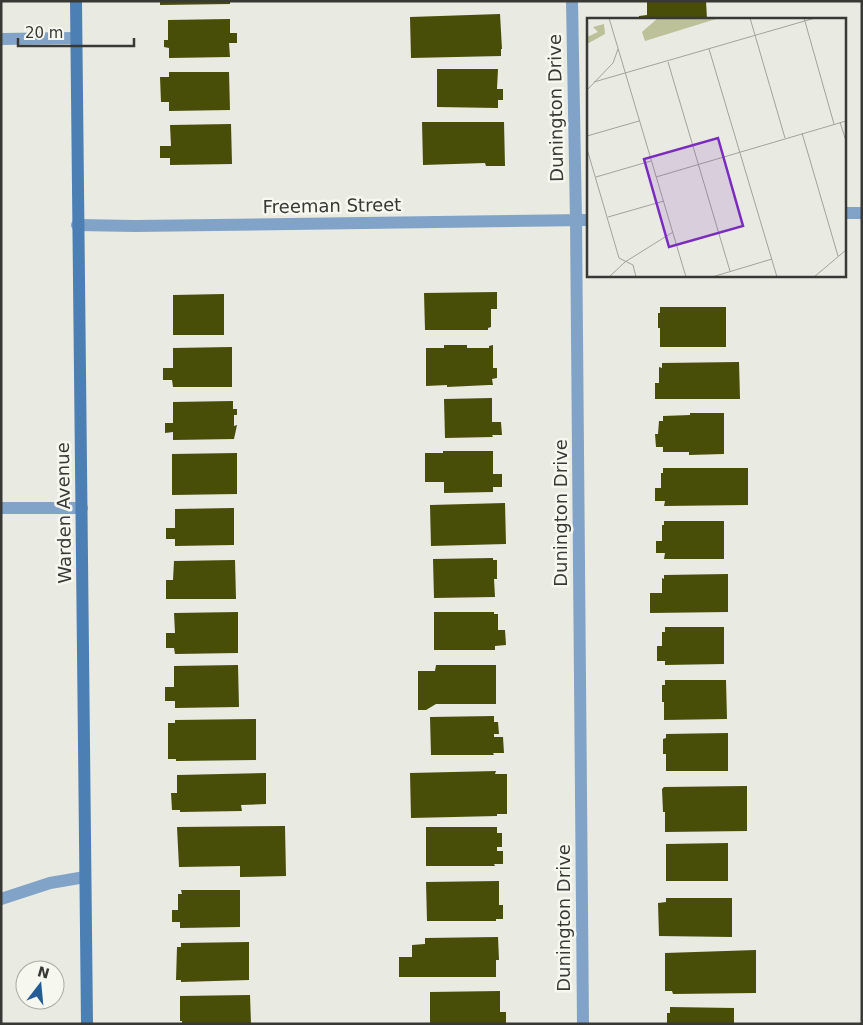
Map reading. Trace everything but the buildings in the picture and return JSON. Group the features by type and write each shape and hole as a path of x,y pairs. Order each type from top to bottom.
{"main road":[{"name":"Warden Avenue","path":"76,1 87,1024"}],"street":[{"name":"Dunington Drive","path":"572,1 582,220 582,1024"},
{"path":"1,39 76,38"},
{"path":"846,213 862,213"},
{"name":"Freeman Street","path":"77,225 135,226 582,220"},
{"path":"1,508 82,508"},
{"path":"1,899 50,883 85,877"}]}
